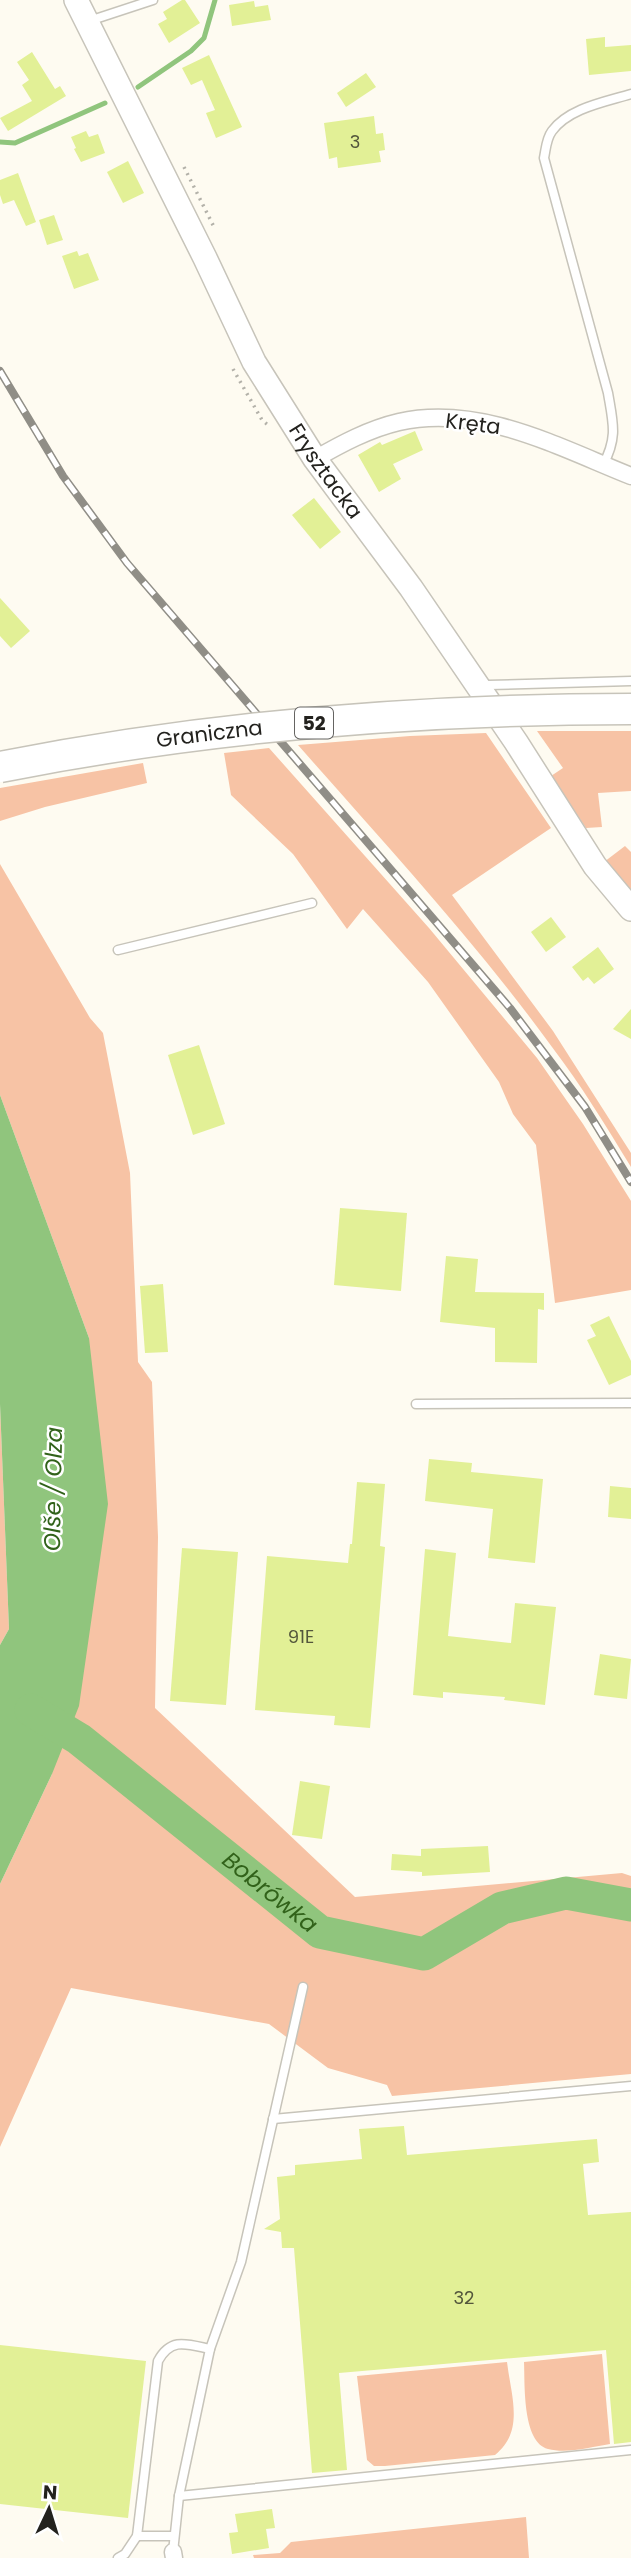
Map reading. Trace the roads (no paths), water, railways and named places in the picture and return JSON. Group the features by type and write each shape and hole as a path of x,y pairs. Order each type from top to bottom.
{"highway":[{"name":"Graniczna","path":"0,767 182,738 338,721 463,713 631,709"}],"street":[{"name":"Frysztacka","path":"76,0 254,362 315,459 411,587 595,866 631,909"},
{"name":"Kręta","path":"315,459 361,435 400,422 441,419 481,421 524,433 631,476"}],"lane":[{"path":"87,22 153,0"},
{"path":"603,465 611,449 615,430 608,393 544,158 551,132 565,118 586,108 631,94"},
{"path":"480,690 488,685 631,681"},
{"path":"118,950 313,903"},
{"path":"416,1404 631,1403"},
{"path":"137,2536 173,2549 180,2496 210,2349 241,2262 303,1987"},
{"path":"273,2119 631,2086"},
{"path":"118,2558 125,2554 137,2536 158,2361 164,2350 180,2343 210,2349"},
{"path":"180,2496 631,2450"}],"water":[{"name":"Olše / Olza","path":"0,1095 89,1338 108,1504 79,1706 52,1774 0,1884 0,1645 9,1629 0,1404"}],"waterway":[{"path":"138,87 191,51 204,38 215,0"},
{"path":"0,142 15,143 105,103"},
{"name":"Bobrówka","path":"31,1710 79,1739 320,1932 424,1954 502,1908 566,1893 631,1905"}],"railway":[{"path":"0,371 63,476 127,563 510,1008 585,1107 631,1182"}]}
